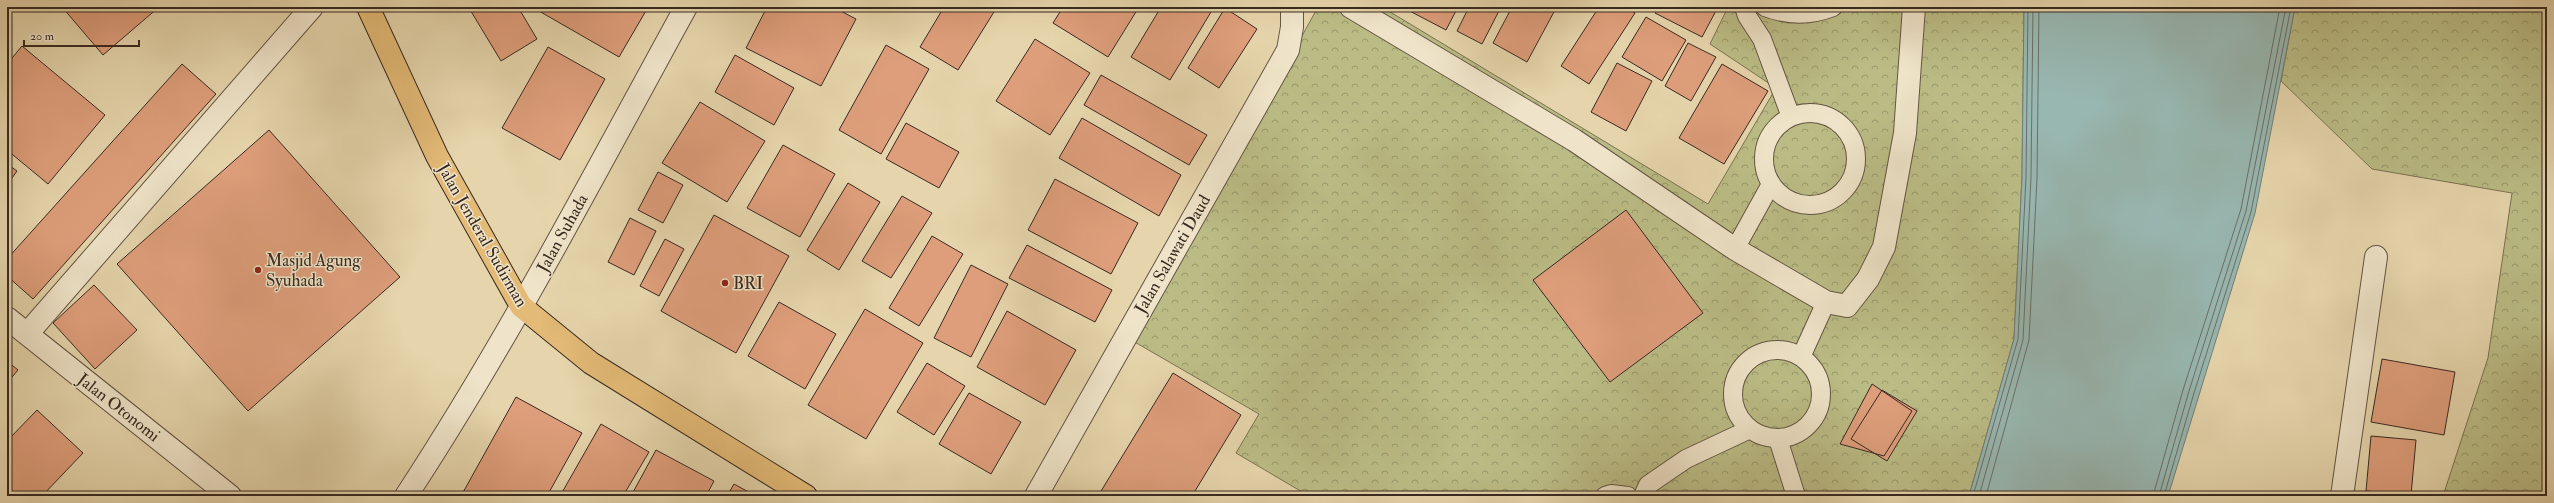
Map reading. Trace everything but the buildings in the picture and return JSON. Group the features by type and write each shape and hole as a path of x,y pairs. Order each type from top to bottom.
{"highway":[{"name":"Jalan Jenderal Sudirman","path":"368,7 437,156 521,306 591,364 806,496"}],"street":[{"path":"27,334 312,7"},
{"name":"Jalan Suhada","path":"406,496 438,447 521,306 686,7"},
{"name":"Jalan Salawati Daud","path":"1036,496 1288,50 1292,27 1292,7"},
{"path":"1351,7 1574,140 1736,249 1826,302 1847,306 1868,279 1884,247 1905,133 1914,7"},
{"path":"2342,496 2376,257"},
{"name":"Jalan Otonomi","path":"7,318 230,496"}],"lane":[{"path":"1744,7 1747,16 1762,39 1791,116"},
{"path":"1762,39 1771,9 1798,15 1819,12 1833,7"},
{"path":"1805,113 1820,113 1834,118 1846,129 1854,142 1857,158 1855,174 1847,188 1834,200 1817,205 1800,204 1783,197 1771,184 1764,169 1764,151 1769,137 1778,125 1791,116 1805,113"},
{"path":"1736,249 1771,184"},
{"path":"1801,357 1826,302"},
{"path":"1772,350 1787,352 1801,357 1813,368 1820,384 1821,400 1816,416 1805,429 1792,436 1778,438 1763,436 1750,429 1740,417 1734,403 1733,388 1738,375 1746,363 1759,354 1772,350"},
{"path":"1643,496 1648,485 1686,459 1750,429"},
{"path":"1778,438 1796,496"},
{"path":"1605,496 1611,494 1628,496"}],"green space":[{"path":"1318,7 1382,7 1708,204 1776,88 1710,44 1728,7 2024,7 2022,177 2014,339 1969,496 1309,496 1236,453 1259,414 1133,341"},
{"path":"2295,7 2547,7 2547,496 2443,496 2488,358 2512,193 2372,169 2281,81"}],"water":[{"path":"2024,7 2295,7 2255,213 2168,496 1969,496 2014,339 2022,177"}],"place":[{"name":"Masjid Agung Syuhada","path":"258,270"},
{"name":"BRI","path":"725,283"}]}
